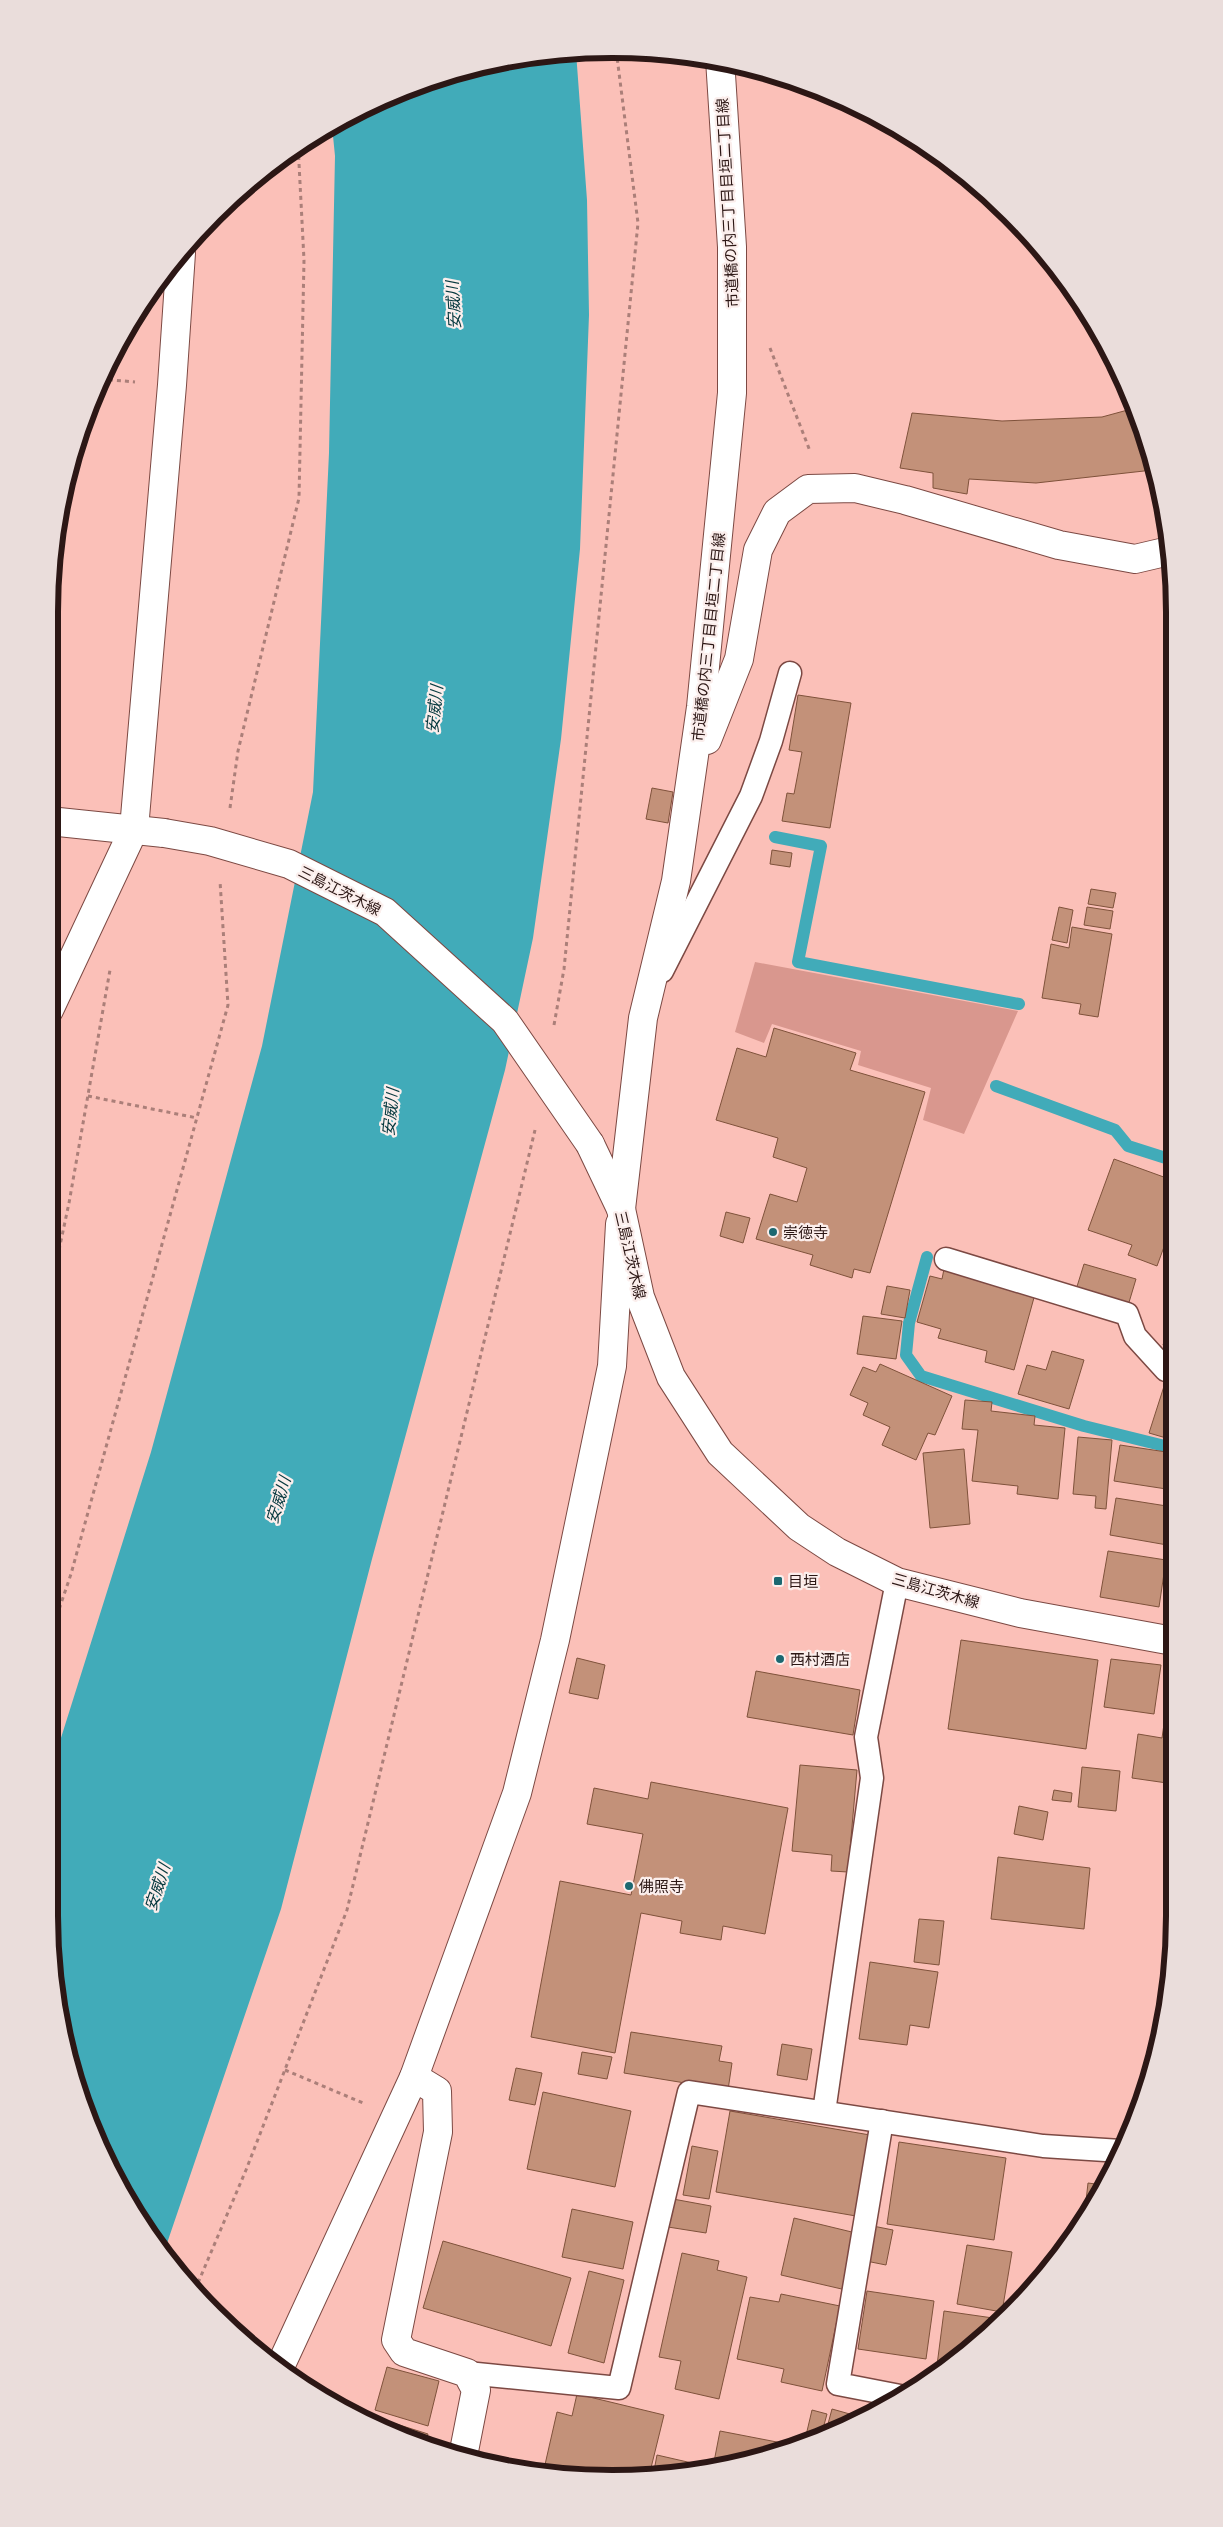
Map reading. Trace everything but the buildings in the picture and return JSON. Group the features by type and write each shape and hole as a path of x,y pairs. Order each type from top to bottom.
{"street":[{"name":"市道橋の内三丁目目垣二丁目線","path":"283,2361 414,2077 516,1794 555,1640 612,1366 621,1209 643,1018 676,881 701,707 732,393 732,247 721,68"},
{"path":"58,991 134,829 172,384 180,264"},
{"path":"690,783 739,659 758,550 777,512 808,489 855,488 905,500 1058,545 1135,560 1162,553"},
{"name":"三島江茨木線","path":"58,822 134,829 210,841 289,864 384,912 505,1021 590,1144 621,1209 640,1297 671,1377 720,1453 798,1527 837,1552 897,1582 1020,1613 1166,1640"},
{"path":"414,2077 437,2091 438,2132 396,2340 404,2352 467,2373 476,2390 464,2450"}],"lane":[{"path":"649,996 751,796 771,741 790,672"},
{"path":"946,1259 1126,1314 1135,1336 1166,1370"},
{"path":"824,2112 872,1778 866,1737 897,1582"},
{"path":"467,2373 619,2388 689,2092 1043,2146 1113,2150"},
{"path":"882,2121 838,2384 890,2394"}],"path":[{"path":"553,1028 564,969 638,223 617,58"},
{"path":"229,818 238,751 299,498 304,260 299,155"},
{"path":"769,345 809,450 817,489"},
{"path":"58,1612 71,1574 228,1005 219,885 221,876"},
{"path":"58,1250 111,966"},
{"path":"88,1096 197,1118"},
{"path":"198,2284 246,2170 347,1910 536,1125"},
{"path":"285,2070 396,2117"}],"shaded area":[{"path":"755,962 1018,1011 964,1134 923,1120 931,1088 858,1065 861,1051 772,1024 764,1043 735,1032"}],"water":[{"name":"安威川","path":"577,59 587,200 589,315 580,549 561,739 533,938 505,1070 372,1559 281,1909 166,2245 132,2192 100,2128 76,2059 68,2024 59,1952 58,1747 151,1452 262,1046 313,792 329,453 335,156 333,133 399,100 468,76 539,62"}],"waterway":[{"path":"775,837 821,846 798,962 1019,1004"},
{"path":"996,1086 1115,1130 1128,1146 1166,1158"},
{"path":"927,1257 909,1323 906,1355 921,1376 1084,1426 1166,1446"}],"place":[{"name":"崇徳寺","path":"773,1232"},
{"name":"目垣","path":"778,1581"},
{"name":"西村酒店","path":"780,1659"},
{"name":"佛照寺","path":"629,1886"}]}
